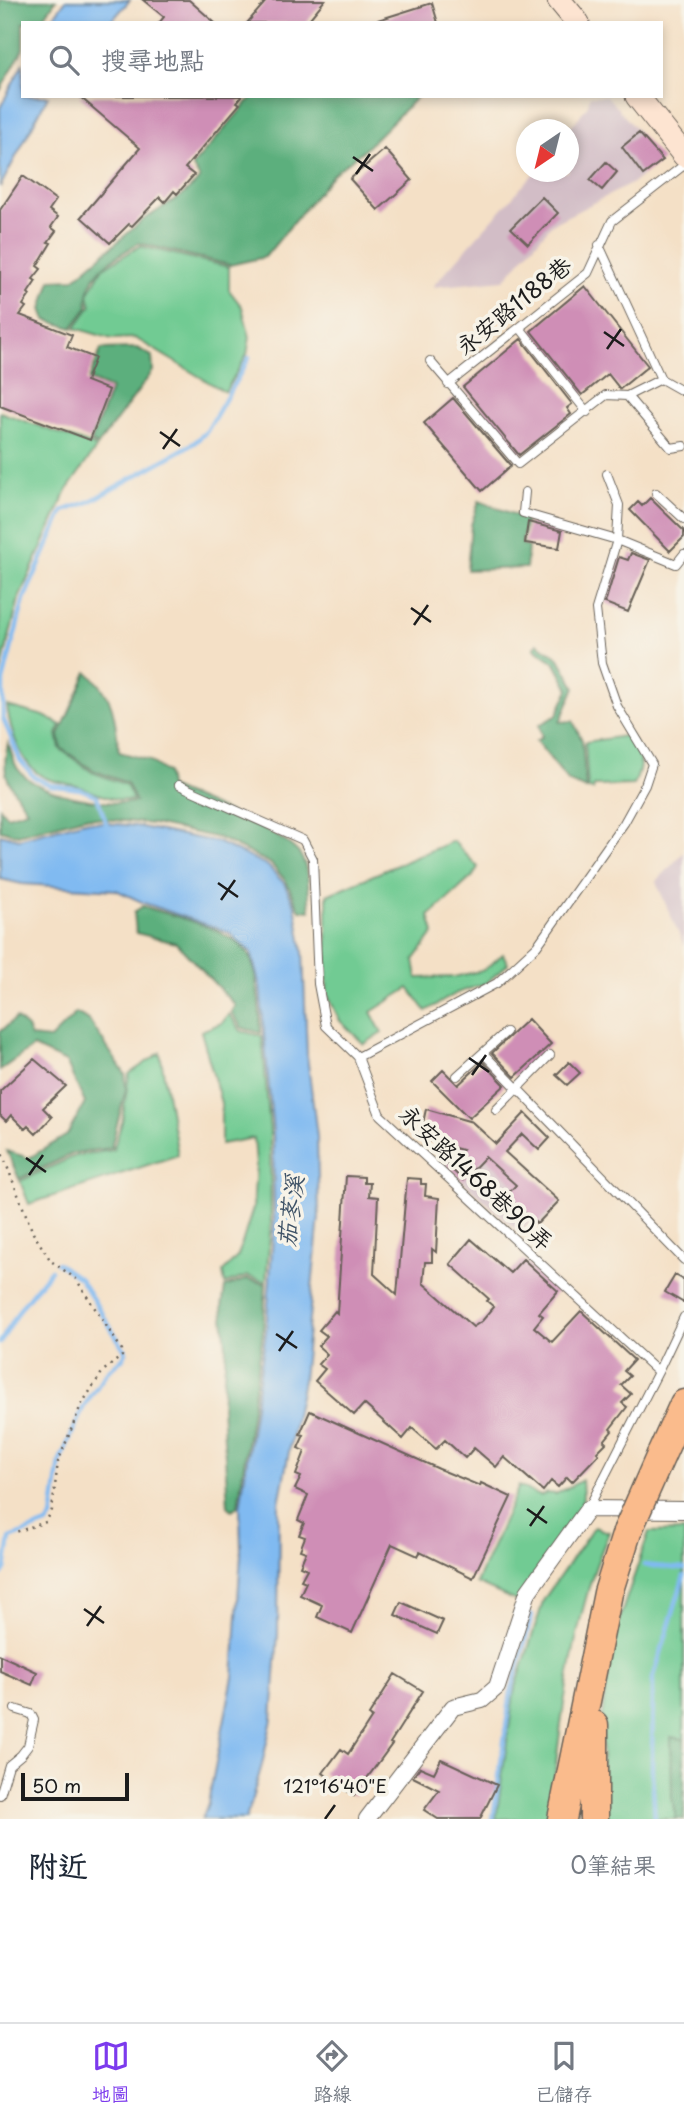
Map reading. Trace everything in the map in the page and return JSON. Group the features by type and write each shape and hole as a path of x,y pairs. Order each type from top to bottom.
{"highway":[{"path":"562,1819 608,1593 627,1532 684,1404"},
{"path":"594,1819 593,1748 597,1646"}],"main road":[{"path":"559,0 576,21"},
{"path":"639,98 684,155"}],"street":[{"path":"367,1819 453,1707 482,1700 497,1687 528,1592 588,1509 684,1510"}],"lane":[{"name":"永安路1188巷","path":"448,384 587,273 612,221 684,165"},
{"path":"599,246 661,379 684,392"},
{"path":"520,328 587,412"},
{"path":"430,361 518,464 606,395 626,396 661,379"},
{"path":"626,396 671,448 684,446"},
{"path":"358,1057 497,983 537,946 624,823 645,785 652,764 617,706 602,663 596,608 617,540 619,505 607,474"},
{"path":"525,492 523,513 617,540 676,564 684,554"},
{"path":"656,493 684,519"},
{"name":"永安路1468巷90弄","path":"179,785 303,840 313,859 318,984 326,1026 358,1057 380,1115 658,1372"},
{"path":"457,1076 506,1032"},
{"path":"483,1053 684,1260"},
{"path":"496,1110 550,1055"},
{"path":"588,1509 684,1317"},
{"path":"0,1795 9,1765 28,1746 34,1720 31,1714 15,1709"}],"path":[{"path":"0,1148 33,1233 51,1261 76,1279 122,1350 122,1356 103,1371 81,1405 58,1462 52,1510 46,1522 13,1534"}],"shaded area":[{"path":"590,98 609,98 663,160 631,184 552,224 504,280 432,287 526,182 579,182 577,119 588,105"},
{"path":"684,852 684,946 656,882"},
{"path":"479,1126 561,1202 538,1227 531,1221 520,1233 444,1164"}],"green space":[{"path":"0,0 56,0 41,21 21,21 21,53 0,91"},
{"path":"251,98 416,98 365,149 333,174 265,257 230,265 139,243 111,261 95,276 90,285 88,307 72,328 46,320 42,309 51,280 74,279 143,220 184,194 200,179 192,166"},
{"path":"140,246 229,267 229,290 242,307 250,337 247,355 225,392 135,338 112,339 75,328 91,306 88,294 102,269"},
{"path":"137,348 152,356 153,371 98,445 91,442 111,389 89,380 101,349"},
{"path":"0,412 97,447 67,490 19,598 0,674"},
{"path":"479,501 526,519 522,544 528,547 526,568 467,570 471,525"},
{"path":"537,643 558,657 575,687 560,722 573,721 582,740 586,789 569,782 536,741 542,737 539,725 557,715 569,689 554,662 534,648"},
{"path":"87,672 103,689 112,708 119,752 149,760 167,773 169,787 242,818 294,848 302,858 306,871 310,911 300,910 286,881 270,863 219,838 153,824 85,817 18,835 0,830 0,808 7,816 27,810 15,793 6,772 8,743 18,769 40,786 91,800 136,802 127,783 93,770 61,748 59,735"},
{"path":"7,706 44,716 61,725 57,734 60,749 92,772 126,785 133,800 107,797 48,779 36,772 18,746"},
{"path":"630,735 640,760 634,785 594,786 593,790 588,789 585,742"},
{"path":"453,841 478,867 473,876 429,916 434,933 414,960 417,978 454,977 484,970 503,954 508,964 486,983 457,993 426,1011 409,988 371,1012 382,1033 364,1044 340,1021 327,994 327,895"},
{"path":"143,906 213,929 238,943 247,952 256,979 261,1033 242,1028 231,1012 235,1005 176,943 136,933 134,912"},
{"path":"76,1013 89,1020 125,1074 126,1089 111,1148 74,1153 19,1179 7,1151 29,1158 67,1135 85,1103 66,1062 33,1047 0,1070 0,1032 16,1018 27,1028 31,1037 50,1039"},
{"path":"229,1014 241,1031 262,1036 270,1132 271,1222 266,1282 247,1276 225,1284 223,1272 238,1256 253,1208 256,1165 254,1138 221,1144 221,1103 201,1031 222,1023"},
{"path":"160,1053 178,1155 29,1204 20,1181 75,1156 113,1150 122,1122 129,1074"},
{"path":"247,1279 266,1284 263,1332 238,1506 232,1510 228,1506 222,1407 226,1347 222,1307 225,1287"},
{"path":"582,1480 583,1497 579,1513 518,1602 476,1583 519,1486 540,1496 547,1493 556,1494"},
{"path":"594,1527 609,1532 591,1580 569,1673 550,1819 496,1819 514,1693 544,1599"},
{"path":"684,1531 684,1819 604,1819 601,1722 614,1635 649,1532"},
{"path":"671,1737 684,1739 684,1819 676,1819 672,1799"}],"water":[{"path":"66,0 130,0 112,21 50,21"},
{"path":"21,67 21,98 47,98 0,187 0,108"},
{"name":"茄苳溪","path":"85,821 136,826 217,842 267,865 284,883 295,905 303,951 307,1055 317,1136 319,1217 303,1380 279,1503 278,1633 272,1719 246,1819 202,1819 208,1803 233,1677 241,1553 240,1507 266,1331 274,1222 273,1134 260,987 251,952 228,932 144,903 116,890 22,884 0,879 0,834 19,839"}],"building":[{"path":"143,0 189,0 213,21 161,21 164,17"},
{"path":"267,0 325,0 308,21 249,21"},
{"path":"432,3 437,21 378,21"},
{"path":"81,98 240,98 237,102 240,104 185,168 194,175 177,194 174,191 165,202 160,197 132,226 129,224 110,243 81,217 140,148"},
{"path":"639,133 663,160 643,175 622,147"},
{"path":"385,149 412,180 378,210 350,179"},
{"path":"606,162 617,172 602,190 590,180"},
{"path":"23,176 56,200 49,210 58,217 51,227 56,231 37,266 41,269 33,279 36,281 28,293 30,295 23,305 26,307 20,315 72,335 67,347 95,358 86,381 109,390 90,440 0,406 0,210"},
{"path":"542,197 558,213 528,244 511,228"},
{"path":"585,286 648,366 620,389 608,374 582,395 531,331"},
{"path":"521,339 572,404 567,408 571,414 519,455 463,387"},
{"path":"453,398 511,466 482,491 424,423"},
{"path":"650,498 684,531 684,537 670,551 630,510 638,502 642,506"},
{"path":"528,522 562,531 559,548 525,543"},
{"path":"631,553 650,560 628,612 605,603 619,557 628,560"},
{"path":"528,1019 551,1044 515,1077 492,1053"},
{"path":"34,1059 66,1086 43,1108 52,1117 36,1134 28,1126 25,1129 11,1115 6,1121 0,1115 0,1091"},
{"path":"483,1062 505,1085 469,1118 432,1081 443,1070 458,1085"},
{"path":"569,1062 580,1073 567,1085 556,1075"},
{"path":"426,1109 472,1122 496,1144 525,1113 550,1138 539,1150 522,1134 505,1152 559,1201 537,1224 506,1196 516,1185 485,1157 463,1180 447,1165 462,1150 427,1140 431,1125 423,1123"},
{"path":"346,1176 364,1177 364,1183 370,1183 369,1196 378,1197 374,1274 397,1295 407,1178 421,1179 421,1184 426,1184 425,1196 439,1198 436,1252 432,1249 432,1262 425,1262 423,1283 473,1327 494,1307 487,1301 489,1299 450,1264 471,1239 510,1273 523,1259 558,1291 539,1313 543,1316 534,1327 552,1342 581,1311 634,1360 624,1371 630,1376 621,1385 631,1394 622,1403 627,1407 610,1429 612,1431 604,1441 606,1443 597,1452 599,1454 572,1482 567,1477 558,1487 551,1481 543,1491 504,1457 496,1467 474,1448 465,1458 445,1440 436,1449 412,1428 403,1439 364,1404 354,1415 315,1381 325,1369 318,1364 327,1354 318,1346 327,1336 319,1330 335,1311 337,1313"},
{"path":"675,1275 684,1280 684,1303 665,1292"},
{"path":"310,1411 439,1469 480,1486 481,1483 511,1497 473,1578 420,1552 418,1556 392,1544 352,1633 317,1617 322,1605 300,1595 306,1582 301,1580 307,1569 300,1566 306,1552 300,1550 305,1537 299,1535 304,1523 298,1520 308,1495 295,1489 301,1477 296,1475 305,1451 298,1448 304,1435 300,1434"},
{"path":"401,1602 443,1621 437,1634 395,1615"},
{"path":"0,1655 37,1672 32,1685 0,1671"},
{"path":"395,1674 423,1691 390,1743 392,1744 354,1796 323,1773 341,1749 348,1754"},
{"path":"441,1759 497,1785 480,1819 438,1819 424,1810 439,1790 413,1777 420,1767 434,1773"}],"waterway":[{"path":"106,823 97,796 80,789 50,785 34,777 20,760 3,718 3,681 24,599 63,511 89,502 194,443 207,431 249,358"},
{"path":"0,1577 5,1569 10,1538 47,1524 52,1518 60,1461 84,1406 107,1372 126,1352 80,1279 57,1263"},
{"path":"0,1343 22,1306 51,1270"},
{"path":"644,1565 684,1569"},
{"path":"655,1819 652,1772 653,1679 684,1576"},
{"path":"493,1819 511,1692 532,1615"}]}
